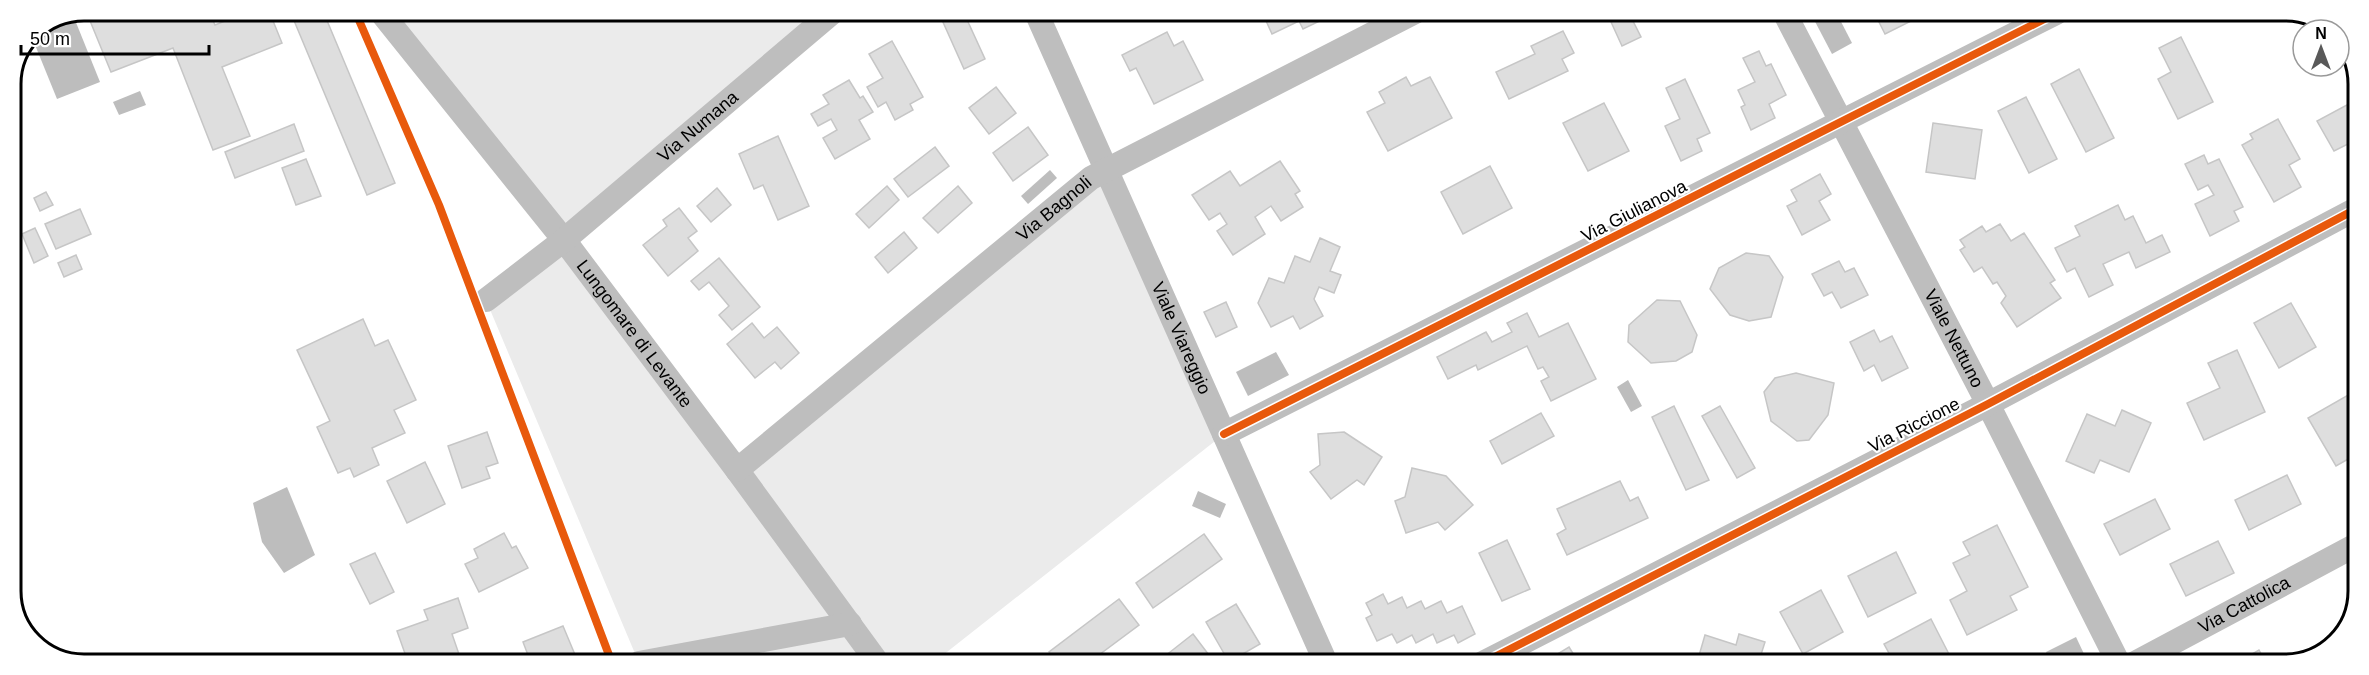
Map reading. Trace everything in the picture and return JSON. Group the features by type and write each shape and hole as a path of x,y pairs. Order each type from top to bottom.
{"street":[{"name":"Lungomare di Levante","path":"388,21 564,240 872,654"},
{"name":"Via Numana","path":"486,300 564,240 822,21"},
{"name":"Viale Viareggio","path":"1040,21 1322,654"},
{"name":"Via Bagnoli","path":"737,470 1086,182 1107,169 1397,21"},
{"name":"Viale Nettuno","path":"1789,21 1988,404 2114,654"},
{"name":"Via Giulianova","path":"1224,434 2040,21"},
{"name":"Via Riccione","path":"1500,654 1988,404 2348,213"},
{"name":"Via Cattolica","path":"2152,654 2348,549"},
{"path":"688,654 850,624"}],"shaded area":[{"path":"388,21 828,21 564,240"},
{"path":"1815,21 1841,21 1852,43 1832,54"},
{"path":"76,22 100,82 57,99 35,45 49,32"},
{"path":"140,91 146,105 119,115 113,102"},
{"path":"1107,169 1224,434 944,654 635,654 486,300 564,240 737,470"},
{"path":"1050,170 1057,178 1028,204 1021,196"},
{"path":"1276,352 1289,375 1248,396 1236,372"},
{"path":"1628,380 1642,406 1631,412 1617,387"},
{"path":"287,487 315,555 284,573 262,542 253,503"},
{"path":"1198,491 1226,504 1220,518 1192,506"},
{"path":"2076,637 2084,654 2047,654 2046,652"}],"building":[{"path":"90,21 213,21 215,25 225,21 273,21 282,43 222,67 250,136 213,150 173,48 111,72"},
{"path":"294,21 327,21 395,183 367,195"},
{"path":"942,21 968,21 985,59 964,69"},
{"path":"1266,21 1299,21 1272,34"},
{"path":"1299,21 1320,21 1303,29"},
{"path":"1633,21 1641,37 1622,46 1611,22"},
{"path":"1878,21 1911,21 1885,34"},
{"path":"1563,31 1574,53 1562,59 1568,71 1509,99 1496,72 1535,54 1531,46"},
{"path":"1167,32 1174,46 1183,41 1203,80 1154,104 1136,68 1130,71 1122,55"},
{"path":"2181,37 2213,102 2178,119 2158,79 2171,72 2159,48"},
{"path":"892,41 923,97 910,104 913,110 895,120 886,102 878,107 867,87 883,78 869,54"},
{"path":"1759,51 1766,66 1771,64 1786,95 1769,104 1775,118 1751,130 1741,107 1745,105 1738,90 1755,82 1743,58"},
{"path":"2079,69 2114,138 2086,152 2051,84"},
{"path":"1406,77 1411,86 1430,77 1452,118 1388,151 1367,112 1385,103 1379,92"},
{"path":"1685,79 1710,133 1697,139 1702,151 1681,161 1665,126 1680,119 1666,88"},
{"path":"849,80 860,98 863,96 873,112 859,120 870,139 835,159 823,138 837,130 831,119 818,126 811,114 829,104 823,95"},
{"path":"996,87 1016,113 989,134 969,108"},
{"path":"2026,97 2057,159 2029,173 1998,111"},
{"path":"1604,103 1629,151 1588,171 1563,123"},
{"path":"2348,104 2348,144 2334,151 2317,121"},
{"path":"2278,119 2300,159 2289,165 2301,187 2274,202 2242,145 2253,139 2250,134"},
{"path":"1933,123 1982,130 1975,179 1926,172"},
{"path":"294,124 304,151 235,178 225,152"},
{"path":"1028,127 1048,155 1013,181 993,153"},
{"path":"778,136 809,206 778,220 763,185 754,189 739,154"},
{"path":"935,147 949,166 908,197 894,179"},
{"path":"2204,155 2208,164 2219,159 2243,207 2234,211 2239,221 2210,236 2195,204 2214,195 2208,185 2198,190 2185,164"},
{"path":"306,159 321,196 296,205 282,168"},
{"path":"1280,161 1300,191 1295,194 1303,207 1281,221 1271,206 1255,217 1265,234 1233,255 1217,231 1227,224 1220,213 1209,220 1192,195 1230,171 1240,186"},
{"path":"1490,166 1512,208 1463,234 1441,192"},
{"path":"1820,174 1831,194 1819,201 1830,220 1802,235 1787,206 1797,201 1791,190"},
{"path":"887,186 899,200 869,228 856,214"},
{"path":"958,186 972,203 938,233 923,218"},
{"path":"717,188 731,205 711,222 697,206"},
{"path":"46,192 53,205 40,211 34,198"},
{"path":"2118,205 2125,220 2133,216 2146,243 2162,235 2170,252 2136,268 2129,252 2103,264 2113,285 2089,297 2075,268 2067,272 2055,248 2080,236 2075,226"},
{"path":"679,208 697,231 688,238 698,251 668,276 643,245 667,226 663,220"},
{"path":"80,209 91,234 56,249 45,224"},
{"path":"2000,224 2011,241 2024,233 2055,280 2050,283 2061,298 2017,327 2001,303 2006,296 1997,282 1993,284 1982,267 1974,272 1960,250 1965,247 1960,240 1982,226 1986,232"},
{"path":"35,228 48,256 34,263 22,234"},
{"path":"904,232 917,248 888,273 875,257"},
{"path":"1320,238 1340,247 1330,271 1341,275 1334,293 1319,287 1314,299 1323,316 1300,329 1293,316 1271,327 1258,303 1269,278 1284,283 1295,256 1310,262"},
{"path":"1746,253 1769,256 1783,277 1771,317 1749,321 1730,315 1710,289 1719,268"},
{"path":"76,255 82,269 64,277 58,263"},
{"path":"719,258 760,307 732,330 719,315 729,306 709,282 699,290 691,281"},
{"path":"1839,261 1845,272 1854,268 1868,295 1841,308 1832,292 1824,296 1812,274"},
{"path":"1657,300 1680,301 1697,335 1692,352 1676,361 1651,363 1628,342 1629,325"},
{"path":"1226,302 1237,327 1216,337 1204,312"},
{"path":"2291,303 2316,347 2279,368 2254,323"},
{"path":"1527,313 1539,337 1568,323 1596,379 1551,401 1541,381 1549,377 1543,367 1538,369 1527,346 1478,370 1476,365 1448,379 1437,357 1486,332 1492,342 1512,332 1507,323"},
{"path":"363,319 375,346 388,340 416,400 394,410 405,433 372,448 379,465 354,477 350,468 338,473 317,427 330,421 297,350"},
{"path":"752,323 764,338 777,327 799,353 781,369 775,362 755,378 727,344"},
{"path":"1874,330 1880,342 1892,336 1908,368 1882,381 1874,365 1864,371 1850,342"},
{"path":"2237,350 2265,412 2204,440 2187,403 2220,388 2208,363"},
{"path":"1796,373 1834,383 1828,415 1809,440 1797,441 1771,421 1764,392 1775,378"},
{"path":"2348,395 2348,459 2336,466 2308,418"},
{"path":"1674,406 1709,480 1686,490 1652,417"},
{"path":"1720,406 1755,468 1737,478 1702,416"},
{"path":"2122,410 2151,423 2129,472 2100,460 2094,473 2066,461 2087,414 2115,426"},
{"path":"1541,413 1554,436 1502,464 1490,441"},
{"path":"487,432 498,463 486,467 490,478 462,488 448,446"},
{"path":"1344,432 1382,457 1364,485 1357,480 1331,499 1310,472 1320,465 1318,434"},
{"path":"425,462 445,504 407,523 387,481"},
{"path":"1412,468 1446,476 1473,505 1445,530 1438,522 1406,533 1395,501 1405,497"},
{"path":"2287,475 2301,504 2249,530 2235,500"},
{"path":"1620,481 1630,501 1638,497 1648,518 1567,555 1557,534 1566,529 1557,509"},
{"path":"2155,499 2170,529 2120,555 2104,524"},
{"path":"1997,525 2028,587 2010,596 2017,610 1967,635 1950,600 1967,591 1953,563 1970,555 1963,542"},
{"path":"504,533 512,548 516,546 528,568 479,592 465,564 478,558 474,549"},
{"path":"1204,534 1222,559 1153,608 1136,583"},
{"path":"1507,540 1530,589 1502,601 1479,553"},
{"path":"2218,541 2234,573 2186,596 2170,564"},
{"path":"1896,552 1916,593 1868,617 1848,576"},
{"path":"375,553 394,592 370,604 350,564"},
{"path":"1821,590 1843,632 1803,654 1780,612"},
{"path":"1383,594 1388,604 1402,597 1407,608 1421,601 1425,609 1441,601 1447,613 1462,606 1475,634 1458,643 1454,635 1437,643 1433,634 1416,643 1412,635 1397,643 1392,634 1377,641 1366,618 1372,615 1366,603"},
{"path":"458,598 468,628 452,634 459,654 405,654 397,631 428,620 424,610"},
{"path":"1119,599 1139,625 1100,654 1050,654 1049,652"},
{"path":"1236,604 1260,644 1243,654 1224,654 1206,622"},
{"path":"1931,619 1949,654 1890,654 1884,644"},
{"path":"563,626 575,654 528,654 523,642"},
{"path":"1193,634 1208,654 1168,654"},
{"path":"1739,634 1765,642 1761,654 1699,654 1705,635 1736,645"},
{"path":"1569,647 1573,654 1557,654"}],"cycle path":[{"path":"359,21 439,205 609,654"},
{"path":"1224,434 2040,21"},
{"path":"1500,654 1988,404 2348,213"}]}
